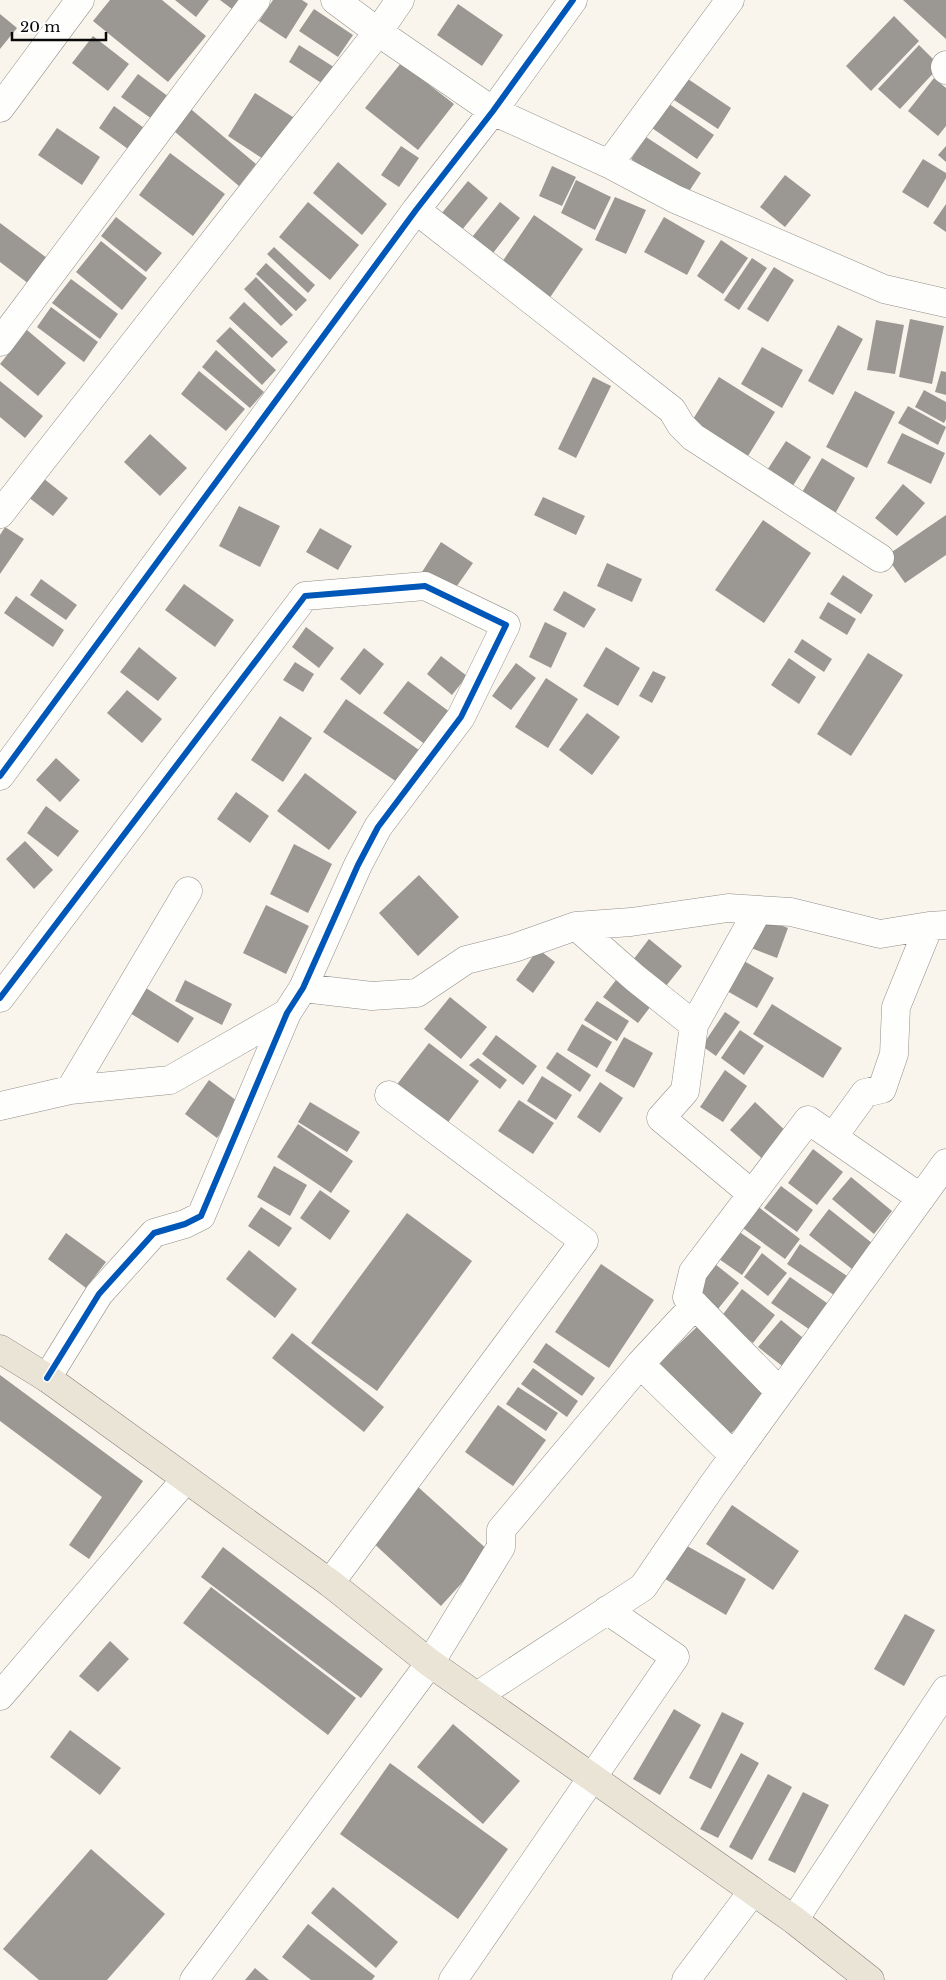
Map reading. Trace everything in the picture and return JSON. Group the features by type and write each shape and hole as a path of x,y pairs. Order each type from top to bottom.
{"main road":[{"path":"0,1350 47,1378 185,1480 330,1583 430,1663 794,1920 870,1980"}],"street":[{"path":"0,108 80,0"},
{"path":"0,342 256,0"},
{"path":"335,0 493,111 609,164 675,199 884,289 946,303"},
{"path":"0,514 378,32 400,0"},
{"path":"0,776 416,210 493,111 573,0"},
{"path":"609,164 730,0"},
{"path":"946,66 944,67 946,70"},
{"path":"416,210 672,410 681,425 693,437 880,558"},
{"path":"0,998 305,596 425,586 506,625 461,717 378,827 358,865 303,988 287,1013 201,1216 184,1224 154,1233 99,1294 47,1378"},
{"path":"70,1090 188,891"},
{"path":"303,988 372,996 417,993 466,960 514,948 576,926 631,922 728,908 791,912 880,934 938,925"},
{"path":"752,1194 661,1118 685,1091 694,1025 758,910"},
{"path":"833,1137 865,1093 882,1089 894,1054 896,1007 938,925"},
{"path":"576,926 635,978 694,1025"},
{"path":"0,1106 70,1090 170,1080 287,1013"},
{"path":"330,1583 584,1241 389,1095"},
{"path":"780,1392 688,1297 693,1272 808,1120 921,1198"},
{"path":"477,1696 606,1610 644,1587 734,1456 946,1163"},
{"path":"194,1980 430,1663 501,1547 501,1530 640,1364 695,1305"},
{"path":"640,1364 734,1456"},
{"path":"0,1696 185,1480"},
{"path":"453,1980 675,1657 606,1610"},
{"path":"794,1920 946,1690"},
{"path":"686,1980 753,1891"}],"building":[{"path":"110,0 162,0 206,36 168,82 93,21"},
{"path":"175,0 209,0 196,17"},
{"path":"220,0 238,0 232,9"},
{"path":"273,0 302,0 308,4 286,39 259,21"},
{"path":"903,0 946,0 946,39"},
{"path":"458,4 503,35 482,66 437,35"},
{"path":"314,9 353,35 338,57 299,31"},
{"path":"0,14 17,28 0,49"},
{"path":"894,16 919,41 871,91 846,66"},
{"path":"93,36 129,64 108,91 72,63"},
{"path":"299,45 337,69 326,86 289,62"},
{"path":"919,45 940,66 900,109 878,89"},
{"path":"401,63 454,104 418,150 365,108"},
{"path":"138,74 169,97 152,119 121,97"},
{"path":"934,78 946,88 946,126 938,136 908,111"},
{"path":"688,79 731,108 718,129 674,100"},
{"path":"255,93 296,119 268,162 228,136"},
{"path":"665,101 714,135 697,159 649,126"},
{"path":"186,105 256,164 239,186 168,126"},
{"path":"114,106 144,128 128,149 99,128"},
{"path":"57,128 100,157 82,185 38,155"},
{"path":"646,137 701,173 686,196 631,159"},
{"path":"401,146 419,158 399,187 381,175"},
{"path":"946,146 946,162 938,155"},
{"path":"170,153 225,194 193,236 139,195"},
{"path":"923,159 946,173 946,178 928,208 902,192"},
{"path":"338,162 387,204 362,235 313,193"},
{"path":"552,166 576,177 562,206 539,196"},
{"path":"785,175 811,195 785,227 760,207"},
{"path":"576,180 611,197 595,230 561,213"},
{"path":"468,181 488,198 457,236 437,219"},
{"path":"615,197 646,210 626,254 595,240"},
{"path":"308,202 359,245 330,280 279,237"},
{"path":"500,202 520,218 490,257 469,241"},
{"path":"946,204 946,232 933,223"},
{"path":"534,215 583,249 549,299 500,265"},
{"path":"116,217 162,253 146,272 101,236"},
{"path":"664,217 705,241 687,275 644,252"},
{"path":"0,223 47,258 29,284 0,262"},
{"path":"721,240 748,258 723,294 697,276"},
{"path":"101,241 147,278 122,310 76,272"},
{"path":"274,247 315,285 308,293 267,254"},
{"path":"752,258 767,268 739,310 724,300"},
{"path":"266,263 307,300 296,311 256,274"},
{"path":"774,267 794,280 768,322 747,309"},
{"path":"256,277 293,315 281,326 244,289"},
{"path":"71,279 118,314 100,339 52,303"},
{"path":"244,302 288,342 272,358 229,318"},
{"path":"51,307 98,342 84,362 37,327"},
{"path":"910,319 944,326 932,384 899,377"},
{"path":"876,320 904,325 895,374 867,370"},
{"path":"838,325 863,339 833,395 808,381"},
{"path":"230,327 276,370 262,385 216,341"},
{"path":"27,330 66,363 38,396 0,364"},
{"path":"762,347 803,370 782,408 741,384"},
{"path":"216,350 264,392 250,408 202,367"},
{"path":"199,371 245,409 226,431 181,394"},
{"path":"941,371 946,372 946,395 935,392"},
{"path":"593,377 611,386 576,458 558,449"},
{"path":"719,377 775,412 743,464 687,429"},
{"path":"0,381 43,416 25,438 0,417"},
{"path":"924,390 946,402 946,419 944,423 915,407"},
{"path":"855,391 895,412 867,468 826,447"},
{"path":"908,406 946,427 938,445 898,423"},
{"path":"902,433 945,453 931,484 887,463"},
{"path":"150,434 187,468 160,496 124,462"},
{"path":"786,441 811,457 789,492 764,475"},
{"path":"822,458 855,478 831,521 797,501"},
{"path":"43,478 68,498 53,516 28,497"},
{"path":"903,484 925,503 897,536 875,518"},
{"path":"543,497 585,516 576,535 534,515"},
{"path":"239,506 280,526 260,567 219,546"},
{"path":"946,515 946,555 905,583 886,556"},
{"path":"763,520 811,553 764,623 715,590"},
{"path":"5,527 24,539 0,574 0,535"},
{"path":"320,528 352,546 338,570 306,552"},
{"path":"441,542 473,563 452,593 422,572"},
{"path":"607,563 642,579 632,602 597,586"},
{"path":"843,575 873,595 861,614 830,594"},
{"path":"41,579 77,605 66,620 30,595"},
{"path":"184,584 234,620 215,647 165,610"},
{"path":"564,591 596,609 584,628 553,610"},
{"path":"16,596 64,630 53,647 4,613"},
{"path":"828,602 856,619 847,635 819,618"},
{"path":"545,622 567,633 551,668 529,657"},
{"path":"306,627 334,648 319,668 292,647"},
{"path":"802,639 832,659 824,672 794,652"},
{"path":"139,647 177,678 158,701 120,672"},
{"path":"606,647 640,668 618,706 583,686"},
{"path":"364,648 384,664 360,695 340,679"},
{"path":"868,653 903,675 851,756 817,734"},
{"path":"441,656 467,676 452,695 427,674"},
{"path":"789,658 816,677 799,704 771,685"},
{"path":"295,662 314,674 303,692 283,680"},
{"path":"516,663 536,678 511,710 492,696"},
{"path":"653,671 666,677 652,703 639,696"},
{"path":"546,678 578,699 548,748 515,727"},
{"path":"408,681 454,715 430,748 383,713"},
{"path":"127,690 162,719 142,743 107,713"},
{"path":"346,699 419,750 397,782 323,732"},
{"path":"587,713 620,737 592,775 559,750"},
{"path":"280,716 312,738 283,782 251,760"},
{"path":"56,758 80,780 60,802 36,780"},
{"path":"305,773 357,812 329,850 277,811"},
{"path":"236,792 269,816 250,843 217,819"},
{"path":"46,806 79,831 58,857 27,833"},
{"path":"25,841 53,870 34,889 6,859"},
{"path":"294,844 332,864 308,913 270,894"},
{"path":"419,875 459,917 418,956 379,913"},
{"path":"266,905 309,926 286,974 243,953"},
{"path":"762,918 788,928 777,958 751,948"},
{"path":"649,939 682,966 666,986 633,960"},
{"path":"538,949 555,962 533,993 516,980"},
{"path":"744,961 774,978 757,1008 727,991"},
{"path":"619,976 654,1002 638,1023 603,997"},
{"path":"185,980 232,1004 222,1025 175,1001"},
{"path":"146,988 194,1018 178,1043 130,1013"},
{"path":"450,997 487,1027 461,1059 424,1029"},
{"path":"597,1001 629,1021 617,1041 584,1020"},
{"path":"772,1004 842,1048 823,1078 753,1034"},
{"path":"725,1012 740,1022 716,1056 702,1046"},
{"path":"582,1024 612,1042 597,1068 567,1050"},
{"path":"740,1030 764,1046 744,1075 721,1058"},
{"path":"496,1035 537,1066 523,1085 482,1054"},
{"path":"624,1037 653,1053 634,1088 605,1071"},
{"path":"429,1043 479,1081 446,1125 395,1087"},
{"path":"557,1052 591,1075 580,1092 546,1068"},
{"path":"478,1058 507,1080 500,1089 469,1065"},
{"path":"725,1070 747,1086 723,1122 700,1107"},
{"path":"542,1076 572,1095 556,1120 527,1101"},
{"path":"209,1080 241,1104 217,1138 185,1114"},
{"path":"600,1082 623,1098 600,1133 577,1117"},
{"path":"519,1100 554,1123 533,1154 498,1131"},
{"path":"310,1102 360,1132 347,1152 298,1122"},
{"path":"755,1102 790,1135 766,1162 730,1130"},
{"path":"298,1124 353,1161 331,1193 277,1157"},
{"path":"813,1149 843,1172 817,1205 788,1183"},
{"path":"274,1166 307,1185 290,1216 257,1197"},
{"path":"851,1177 892,1211 874,1234 832,1199"},
{"path":"781,1186 813,1210 797,1232 764,1208"},
{"path":"320,1190 350,1211 330,1240 300,1218"},
{"path":"756,1205 800,1239 785,1259 740,1226"},
{"path":"261,1207 292,1228 279,1247 248,1226"},
{"path":"829,1209 877,1247 857,1273 809,1235"},
{"path":"407,1213 472,1261 377,1391 311,1343"},
{"path":"738,1231 761,1247 742,1275 719,1259"},
{"path":"66,1233 106,1262 86,1288 48,1259"},
{"path":"800,1244 850,1278 837,1297 787,1264"},
{"path":"249,1250 297,1289 275,1318 226,1279"},
{"path":"762,1253 787,1273 768,1296 744,1277"},
{"path":"601,1264 654,1300 609,1368 555,1332"},
{"path":"715,1264 739,1283 718,1309 694,1290"},
{"path":"790,1277 834,1308 816,1334 771,1303"},
{"path":"742,1289 775,1315 753,1343 721,1317"},
{"path":"781,1320 808,1342 786,1369 758,1347"},
{"path":"700,1324 768,1398 725,1439 656,1366"},
{"path":"292,1333 384,1407 364,1432 272,1358"},
{"path":"546,1343 595,1378 582,1396 533,1362"},
{"path":"533,1368 578,1401 567,1417 521,1384"},
{"path":"0,1375 143,1481 89,1559 69,1545 102,1497 0,1421"},
{"path":"518,1387 558,1413 546,1431 506,1404"},
{"path":"498,1405 546,1440 513,1486 465,1452"},
{"path":"417,1486 490,1552 441,1606 369,1539"},
{"path":"732,1505 799,1551 773,1590 706,1544"},
{"path":"680,1542 746,1579 726,1615 660,1576"},
{"path":"223,1547 383,1669 361,1698 201,1577"},
{"path":"211,1587 356,1698 328,1735 183,1623"},
{"path":"905,1614 935,1630 904,1686 874,1669"},
{"path":"110,1641 129,1659 98,1692 79,1676"},
{"path":"674,1709 701,1725 660,1795 633,1779"},
{"path":"722,1712 744,1723 711,1789 689,1778"},
{"path":"453,1724 520,1781 483,1824 417,1767"},
{"path":"70,1730 121,1768 100,1795 50,1757"},
{"path":"741,1753 759,1763 718,1838 700,1829"},
{"path":"390,1763 508,1849 458,1919 340,1834"},
{"path":"768,1774 792,1787 752,1860 729,1847"},
{"path":"803,1792 829,1805 795,1873 768,1860"},
{"path":"91,1849 165,1914 107,1980 39,1980 3,1949"},
{"path":"333,1887 398,1942 376,1968 311,1913"},
{"path":"308,1924 375,1976 372,1980 311,1980 282,1957"},
{"path":"255,1968 269,1980 245,1980"}],"cycle path":[{"path":"0,776 416,210 493,111 573,0"},
{"path":"0,998 305,596 425,586 506,625 461,717 378,827 358,865 303,988 287,1013 201,1216 185,1224 154,1233 99,1294 47,1378"}]}
